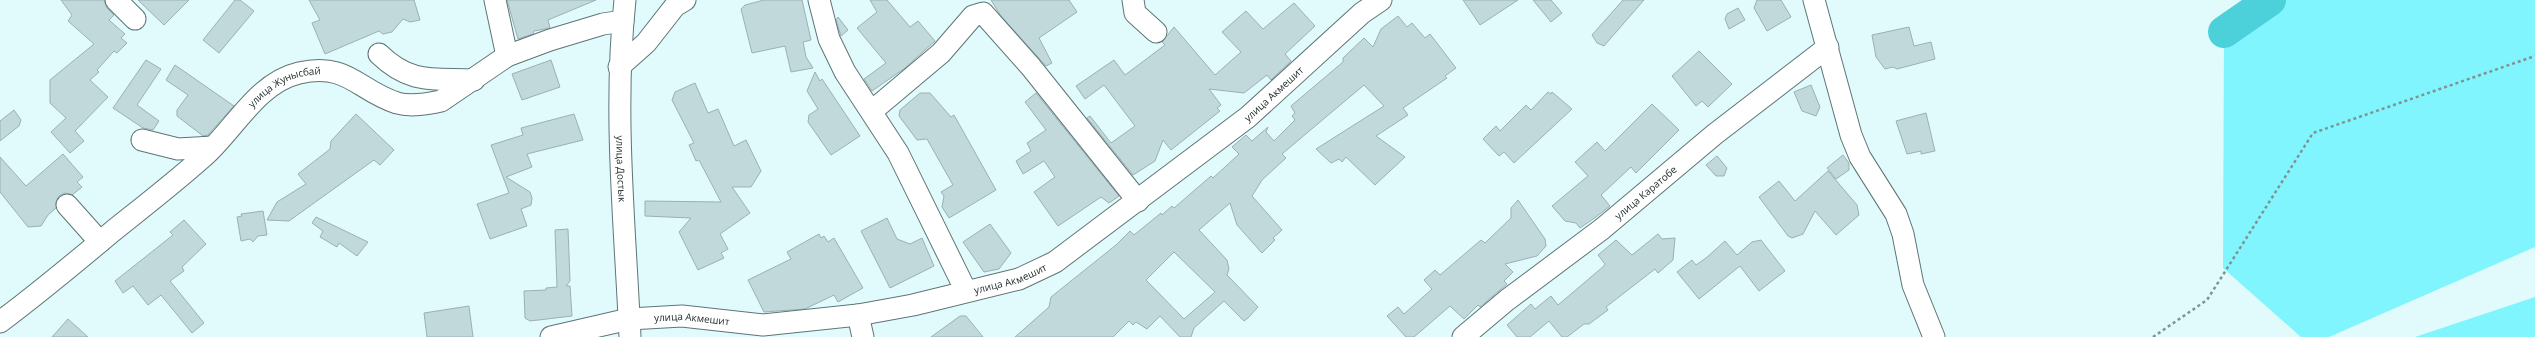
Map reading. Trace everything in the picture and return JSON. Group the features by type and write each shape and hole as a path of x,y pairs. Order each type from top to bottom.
{"street":[{"path":"116,0 135,19"},
{"path":"494,0 506,56"},
{"name":"улица Достык","path":"625,0 619,67 624,260 630,328"},
{"path":"619,67 646,43 675,6 685,0"},
{"path":"819,0 829,39 845,72 872,111 914,184 966,291"},
{"path":"1132,0 1135,13 1156,32"},
{"name":"улица Акмешит","path":"551,337 630,328 682,316 763,325 858,315 913,305 1019,279 1055,262 1248,117 1356,6 1381,0"},
{"path":"1814,0 1851,135 1860,156 1896,214 1903,234 1913,285 1934,337"},
{"path":"872,111 941,53 973,16 983,13 1032,67 1138,201"},
{"name":"улица Жунысбай","path":"1,318 100,242 204,157 261,95 286,78 297,74 323,70 345,74 396,103 418,105 442,101 474,80 506,56 550,40 603,24 623,21"},
{"name":"улица Каратобе","path":"1463,337 1507,300 1602,229 1715,134 1828,47"},
{"path":"379,54 392,67 416,78 474,80"},
{"path":"142,140 178,149 213,147"},
{"path":"67,205 100,242"},
{"path":"858,315 863,337"}],"path":[{"path":"2153,337 2207,300 2313,133 2535,56"}],"shaded area":[{"path":"2259,0 2535,0 2535,247 2329,337 2301,337 2223,268 2224,32"},
{"path":"2535,297 2535,337 2415,337"}],"building":[{"path":"61,0 104,0 107,8 114,15 109,20 125,34 121,38 127,43 117,53 114,51 97,70 99,72 90,80 108,97 75,131 84,141 70,153 51,132 66,118 50,103 50,80 94,44 68,21 72,15"},
{"path":"138,0 189,0 164,25"},
{"path":"235,0 240,0 254,11 219,53 203,40"},
{"path":"309,0 414,0 420,20 410,22 403,19 392,32 383,34 379,31 325,54 312,23 320,20"},
{"path":"507,0 596,0 548,20 550,28 534,31 533,34 518,39"},
{"path":"764,0 802,0 811,40 803,42 806,57 813,68 791,72 785,46 752,53 741,9 745,5"},
{"path":"870,0 887,0 910,27 918,21 935,41 905,68 872,91 864,79 886,63 857,28 877,12"},
{"path":"991,0 1069,0 1077,12 1039,38 1052,63 1046,66 1001,16"},
{"path":"1463,0 1518,0 1480,25"},
{"path":"1533,0 1551,0 1562,13 1551,22"},
{"path":"1623,0 1644,0 1604,46 1597,43 1592,35"},
{"path":"1757,0 1781,0 1791,17 1767,31 1754,8"},
{"path":"1294,3 1315,26 1285,54 1291,61 1271,80 1267,75 1244,93 1209,89 1221,105 1217,108 1220,111 1171,150 1163,140 1155,161 1133,175 1087,118 1090,116 1111,143 1135,126 1104,85 1085,99 1076,86 1114,60 1125,75 1165,45 1162,42 1174,27 1215,75 1241,52 1222,32 1246,11 1263,29"},
{"path":"1738,8 1745,20 1729,29 1725,19 1727,14"},
{"path":"1398,16 1407,27 1412,23 1425,38 1430,34 1456,68 1445,76 1447,78 1403,108 1408,115 1376,136 1405,157 1375,185 1346,157 1342,162 1339,159 1331,163 1316,149 1384,106 1364,85 1282,154 1286,158 1262,180 1252,196 1282,230 1273,238 1275,240 1262,253 1237,225 1230,203 1199,230 1227,260 1229,269 1227,275 1258,307 1248,318 1244,321 1224,301 1194,328 1191,337 1180,337 1160,316 1147,329 1136,322 1133,325 1129,321 1113,337 1015,337 1049,307 1051,297 1116,245 1130,231 1134,235 1161,213 1162,215 1172,206 1174,208 1211,176 1213,178 1239,154 1232,147 1246,135 1252,141 1268,127 1266,132 1274,141 1295,120 1292,116 1295,113 1291,106 1343,62 1343,58 1364,38 1373,47 1381,29","holes":["1174,252 1215,292 1184,319 1146,280"]},
{"path":"838,17 848,30 841,36 836,20"},
{"path":"1909,27 1914,46 1931,42 1935,59 1897,69 1893,67 1885,69 1876,57 1872,35"},
{"path":"1699,51 1732,84 1708,107 1702,101 1696,106 1672,76"},
{"path":"146,60 161,69 137,105 159,121 153,130 143,128 113,108"},
{"path":"551,60 560,87 522,100 512,74"},
{"path":"175,65 234,106 208,135 203,136 177,116 177,110 188,95 166,80"},
{"path":"815,72 820,81 822,79 860,136 831,155 808,122 809,115 818,109 807,91"},
{"path":"695,83 708,113 718,109 734,146 746,140 761,171 751,187 732,187 750,213 720,234 728,249 721,253 724,258 698,270 679,232 691,218 645,216 645,201 721,202 699,160 696,161 689,145 694,143 672,100 675,92"},
{"path":"1811,85 1820,107 1816,116 1802,111 1794,92"},
{"path":"1548,92 1551,94 1552,92 1572,109 1514,163 1504,152 1499,156 1483,139 1496,126 1500,131 1526,105 1531,110"},
{"path":"920,93 930,93 951,117 954,115 996,190 949,218 942,207 944,196 941,192 953,185 927,139 917,140 899,116 900,110"},
{"path":"1036,93 1119,196 1109,203 1101,197 1058,226 1034,192 1055,177 1044,161 1023,174 1016,161 1031,151 1027,143 1046,130 1025,102"},
{"path":"1652,104 1679,130 1636,173 1631,167 1601,195 1610,206 1580,228 1576,223 1565,221 1552,206 1588,176 1575,162 1597,142 1605,151"},
{"path":"14,110 21,120 19,126 0,141 0,121"},
{"path":"1926,113 1935,151 1921,154 1921,151 1907,154 1896,121"},
{"path":"356,114 394,150 380,165 374,160 289,221 267,220 277,202 306,184 298,174 330,149 331,141"},
{"path":"574,114 583,140 527,154 532,167 506,177 530,192 532,198 531,205 521,209 527,226 490,239 477,204 509,193 491,145 523,135 521,128"},
{"path":"63,154 83,177 77,182 82,187 72,195 65,193 59,196 56,202 56,208 48,215 41,226 28,227 0,192 0,157 26,186"},
{"path":"1843,155 1849,163 1849,170 1836,179 1827,168"},
{"path":"1717,156 1727,168 1724,176 1716,176 1706,165"},
{"path":"1828,171 1857,205 1859,215 1836,235 1815,211 1803,234 1792,238 1788,236 1759,197 1779,181 1795,201"},
{"path":"1518,200 1545,239 1546,246 1537,256 1505,264 1513,272 1504,281 1507,284 1480,307 1478,305 1464,319 1450,306 1414,337 1406,337 1387,316 1398,307 1404,314 1432,289 1424,280 1435,270 1440,275 1481,240 1485,243 1511,218 1511,208"},
{"path":"263,211 267,235 258,236 253,242 250,239 241,241 237,217 242,216 241,214"},
{"path":"316,217 368,242 357,256 339,243 337,247 320,237 323,231 312,223"},
{"path":"887,218 897,239 910,244 922,238 934,266 890,288 861,231"},
{"path":"184,220 206,244 182,267 184,271 170,281 204,323 192,333 161,295 148,305 133,286 123,293 115,281 173,235 170,232"},
{"path":"990,224 1011,253 999,269 984,272 963,242"},
{"path":"568,229 570,281 566,286 570,286 572,316 530,321 525,318 524,291 546,290 546,288 557,287 555,230"},
{"path":"819,234 821,238 824,236 828,242 834,238 863,288 838,302 834,295 805,309 764,312 748,280 791,259 787,252"},
{"path":"1658,234 1662,239 1675,238 1673,260 1658,273 1655,269 1606,307 1608,310 1589,324 1584,324 1567,337 1562,337 1549,321 1530,337 1517,337 1507,325 1531,304 1535,309 1551,296 1558,305 1604,266 1605,264 1598,255 1616,240 1632,255"},
{"path":"1761,240 1785,271 1759,291 1740,266 1699,299 1677,272 1692,260 1696,265 1725,241 1737,255 1752,242"},
{"path":"469,306 473,337 427,337 424,313"},
{"path":"960,316 966,316 983,337 931,337"},
{"path":"68,319 88,337 52,337"}],"waterway":[{"path":"2224,32 2270,0"}]}
